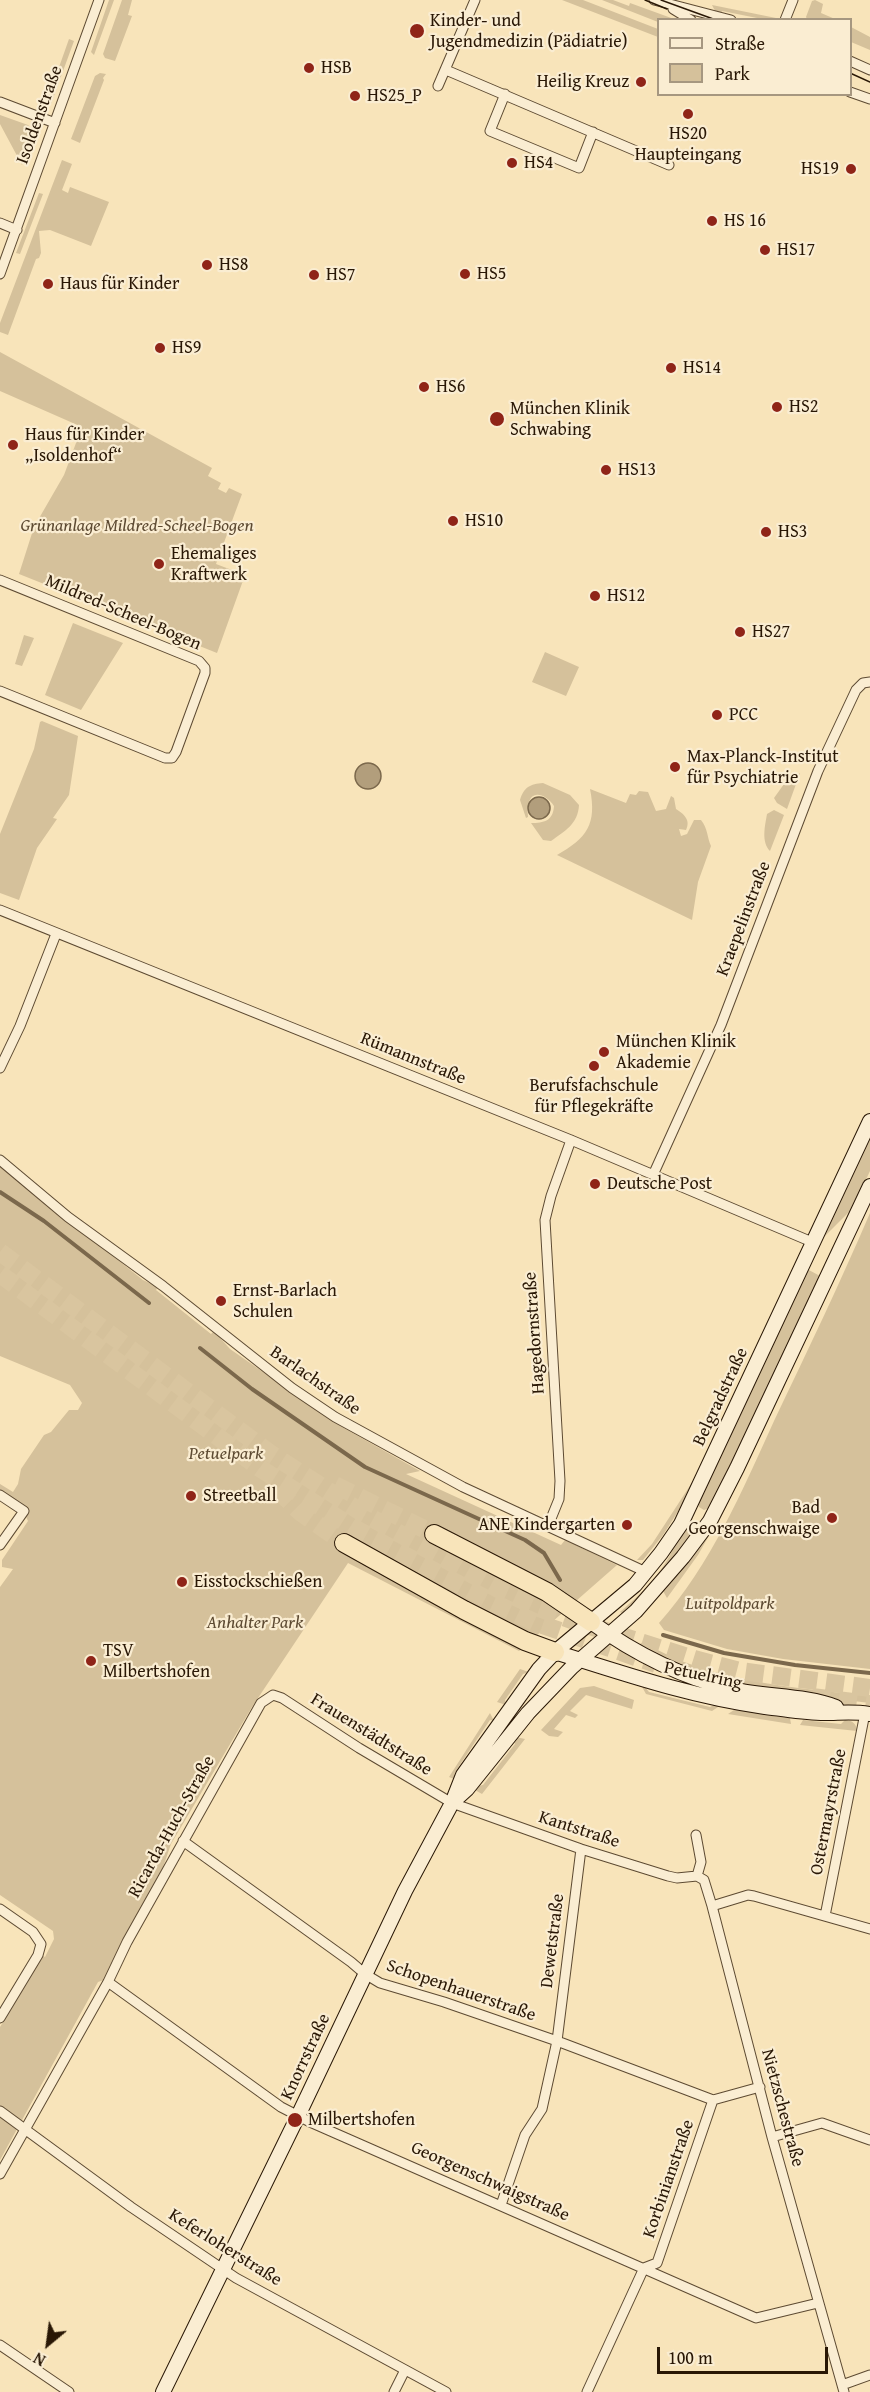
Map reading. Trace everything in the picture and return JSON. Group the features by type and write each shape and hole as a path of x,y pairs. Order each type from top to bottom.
{"highway":[{"path":"434,1534 547,1592 591,1622"},
{"path":"344,1543 474,1615 525,1641 555,1652"}],"main road":[{"name":"Belgradstraße","path":"555,1652 646,1572 681,1524 870,1121"},
{"path":"581,1660 610,1636 661,1583 699,1537 716,1510 747,1449 870,1186"},
{"path":"691,1503 696,1510 705,1515 716,1510"},
{"path":"681,1524 689,1524 697,1529 699,1537"},
{"name":"Petuelring","path":"591,1622 635,1652 688,1676 732,1689 830,1704 847,1711"},
{"name":"Petuelring","path":"555,1652 651,1683 713,1698 765,1707 824,1713 847,1711 867,1713"},
{"name":"Knorrstraße","path":"163,2392 426,1849 452,1803 463,1775 528,1681 555,1652"},
{"name":"Knorrstraße","path":"452,1803 467,1789 528,1713 581,1660"}],"street":[{"path":"438,86 475,0"},
{"path":"654,0 722,18"},
{"path":"786,18 793,0"},
{"name":"Isoldenstraße","path":"0,274 96,1"},
{"path":"666,4 688,18"},
{"path":"852,62 870,70"},
{"path":"446,70 669,165"},
{"path":"852,93 870,99"},
{"path":"505,94 490,131 579,168 593,132"},
{"path":"0,102 55,123"},
{"path":"0,223 17,230"},
{"name":"Mildred-Scheel-Bogen","path":"0,580 199,661 205,668 205,673 172,758 165,758 0,691"},
{"name":"Kraepelinstraße","path":"653,1175 728,1008 824,756 855,690 863,683 870,682"},
{"name":"Rümannstraße","path":"0,910 571,1140 812,1242"},
{"path":"0,1068 20,1026 56,934"},
{"name":"Hagedornstraße","path":"548,1526 559,1499 560,1481 545,1220 550,1196 571,1140"},
{"name":"Barlachstraße","path":"0,1160 68,1217 163,1286 292,1388 334,1418 463,1487 646,1572"},
{"path":"0,1495 24,1511 0,1545"},
{"name":"Frauenstädtstraße","path":"273,1695 282,1698 359,1748 452,1803"},
{"name":"Ricarda-Huch-Straße","path":"0,2174 261,1703 273,1695"},
{"name":"Ostermayrstraße","path":"825,1916 867,1713"},
{"name":"Kantstraße","path":"452,1803 581,1850 668,1876 677,1878 697,1876"},
{"path":"696,1835 701,1862 697,1876"},
{"name":"Schopenhauerstraße","path":"183,1841 380,1983 444,2002 556,2041 713,2100"},
{"name":"Dewetstraße","path":"501,2205 525,2135 542,2109 556,2041 581,1850"},
{"name":"Nietzschestraße","path":"697,1876 704,1880 712,1906 772,2137 843,2389"},
{"path":"712,1906 748,1895 870,1929"},
{"path":"0,1909 33,1932 41,1944 38,1955 0,2018"},
{"name":"Georgenschwaigstraße","path":"108,1982 281,2107 298,2116 756,2318 818,2303"},
{"path":"713,2100 760,2087"},
{"name":"Korbinianstraße","path":"587,2392 644,2268 657,2262 713,2100"},
{"name":"Keferloherstraße","path":"0,2112 166,2233 224,2269 446,2392"},
{"path":"772,2137 822,2123 870,2140"},
{"path":"0,2345 69,2392"},
{"path":"394,2392 405,2370"},
{"path":"843,2389 870,2374"}],"green space":[{"path":"109,0 114,0 94,55 91,52"},
{"path":"122,0 132,0 128,15 132,16 115,61 105,58 103,54"},
{"path":"562,0 583,0 657,29 657,37"},
{"path":"602,0 613,0 629,6 630,3 671,18 657,18 657,22"},
{"path":"812,1 823,4 821,13 833,18 806,18"},
{"path":"712,5 776,18 757,18 722,11 721,14 716,13"},
{"path":"852,28 870,37 870,50 852,42"},
{"path":"69,39 74,41 51,104 47,101"},
{"path":"100,73 106,74 80,143 71,139 95,76"},
{"path":"0,115 28,125 33,130 22,165 0,124"},
{"path":"62,160 72,164 62,190 68,193 70,187 109,202 91,246 50,230 39,231 41,253 36,259 8,335 0,332 0,323"},
{"path":"39,193 43,194 20,254 16,253"},
{"name":"Grünanlage Mildred-Scheel-Bogen","path":"0,352 212,468 208,476 221,483 218,489 226,493 229,488 242,494 216,564 245,575 217,653 19,574 34,527 64,475 82,427 0,391"},
{"path":"73,623 123,643 81,710 45,695"},
{"path":"24,635 34,638 22,666 15,664"},
{"path":"545,652 579,667 566,696 532,682"},
{"path":"42,721 78,736 69,795 53,818 57,819 37,848 19,900 0,893 0,834 34,749"},
{"path":"800,773 787,809 777,803 774,798 784,784"},
{"path":"543,783 570,795 579,805 573,822 551,841 543,840 531,823 550,818 554,806 551,802 543,796 535,795 529,801 526,818 520,800 528,787"},
{"path":"590,789 626,803 630,794 636,795 639,791 648,792 656,811 666,809 671,796 674,798 676,809 687,820 686,830 679,829 681,836 687,834 694,820 701,820 711,846 698,882 692,920 557,855 582,836 591,821"},
{"path":"774,810 784,815 770,851 765,843 765,829 767,814"},
{"path":"870,1132 870,1171 852,1209 820,1241"},
{"path":"0,1166 143,1280 158,1287 156,1290 211,1334 214,1331 230,1349 342,1427 420,1471 406,1474 561,1545 565,1540 617,1565 519,1651 348,1563 252,1707 171,1844 160,1876 107,1979 98,1982 0,2160 0,2027 54,1939 53,1931 0,1895 0,1587 13,1569 2,1567 2,1560 28,1521 21,1506 0,1491 0,1484 13,1492 18,1484 21,1469 44,1435 51,1432 69,1410 78,1410 82,1403 70,1385 0,1356"},
{"name":"Luitpoldpark","path":"870,1213 870,1669 783,1659 727,1649 664,1630 659,1623 678,1601 710,1552 737,1500"},
{"path":"807,1269 820,1276 757,1413 709,1508 704,1510 697,1502"},
{"path":"693,1481 695,1485 663,1535 643,1560 637,1560 652,1544"},
{"path":"727,1497 731,1497 698,1555 667,1598 663,1591 694,1552"},
{"path":"686,1529 691,1532 690,1538 625,1615 620,1612 656,1576 670,1556 680,1532"},
{"path":"643,1642 669,1656 725,1675 782,1686 870,1696 870,1703 760,1690 702,1675 635,1647"},
{"path":"520,1669 529,1672 523,1674 505,1700 506,1705 497,1702"},
{"path":"641,1685 649,1692 710,1707 716,1704 721,1705 712,1711 646,1694"},
{"path":"594,1686 634,1700 632,1709 586,1695 570,1711 578,1715 575,1718 566,1715 554,1729 563,1732 558,1737 549,1736 541,1730 580,1688"},
{"path":"737,1708 762,1711 764,1715 790,1718 791,1724 728,1714"},
{"path":"490,1713 494,1721 490,1720 455,1772 454,1779 449,1777"},
{"path":"803,1720 841,1724 848,1720 855,1724 857,1731 800,1725"},
{"path":"516,1737 525,1739 482,1794 475,1790 477,1786 483,1785 515,1744 513,1740"}],"shaded area":[{"path":"368,763 377,767 381,776 377,785 368,789 359,785 355,776 359,767"},
{"path":"539,797 547,800 550,808 547,816 539,819 531,816 528,808 531,800"}],"waterway":[{"path":"0,1192 44,1221 149,1303"},
{"path":"200,1348 252,1389 365,1467 525,1540 544,1553 560,1580"},
{"path":"663,1635 724,1653 795,1665 870,1673"}],"tunnel":[{"path":"0,1252 271,1454 361,1512 498,1589 577,1622 694,1659 740,1671 870,1688"},
{"path":"0,1274 261,1469 352,1527 534,1622 656,1664"},
{"path":"335,1485 434,1534"},
{"path":"277,1489 300,1512 344,1543"},
{"path":"812,1697 870,1704"}],"tram line":[{"path":"645,0 667,9"},
{"path":"661,0 710,18"},
{"path":"852,74 870,82"}],"place":[{"name":"Kinder- und Jugendmedizin (Pädiatrie)","path":"417,31"},
{"name":"HSB","path":"309,68"},
{"name":"Heilig Kreuz","path":"641,82"},
{"name":"HS25_P","path":"355,96"},
{"name":"HS20 Haupteingang","path":"688,114"},
{"name":"HS4","path":"512,163"},
{"name":"HS19","path":"851,169"},
{"name":"HS 16","path":"712,221"},
{"name":"HS17","path":"765,250"},
{"name":"HS8","path":"207,265"},
{"name":"HS5","path":"465,274"},
{"name":"HS7","path":"314,275"},
{"name":"Haus für Kinder","path":"48,284"},
{"name":"HS9","path":"160,348"},
{"name":"HS14","path":"671,368"},
{"name":"HS6","path":"424,387"},
{"name":"HS2","path":"777,407"},
{"name":"München Klinik Schwabing","path":"497,419"},
{"name":"Haus für Kinder „Isoldenhof“","path":"13,445"},
{"name":"HS13","path":"606,470"},
{"name":"HS10","path":"453,521"},
{"name":"HS3","path":"766,532"},
{"name":"Ehemaliges Kraftwerk","path":"159,564"},
{"name":"HS12","path":"595,596"},
{"name":"HS27","path":"740,632"},
{"name":"PCC","path":"717,715"},
{"name":"Max-Planck-Institut für Psychiatrie","path":"675,767"},
{"name":"München Klinik Akademie","path":"604,1052"},
{"name":"Berufsfachschule für Pflegekräfte","path":"594,1066"},
{"name":"Deutsche Post","path":"595,1184"},
{"name":"Ernst-Barlach Schulen","path":"221,1301"},
{"name":"Streetball","path":"191,1496"},
{"name":"Bad Georgenschwaige","path":"832,1518"},
{"name":"ANE Kindergarten","path":"627,1525"},
{"name":"Eisstockschießen","path":"182,1582"},
{"name":"TSV Milbertshofen","path":"91,1661"},
{"name":"Milbertshofen","path":"295,2120"}],"park label":[{"name":"Petuelpark","path":"226,1454"},
{"name":"Anhalter Park","path":"255,1623"}]}
